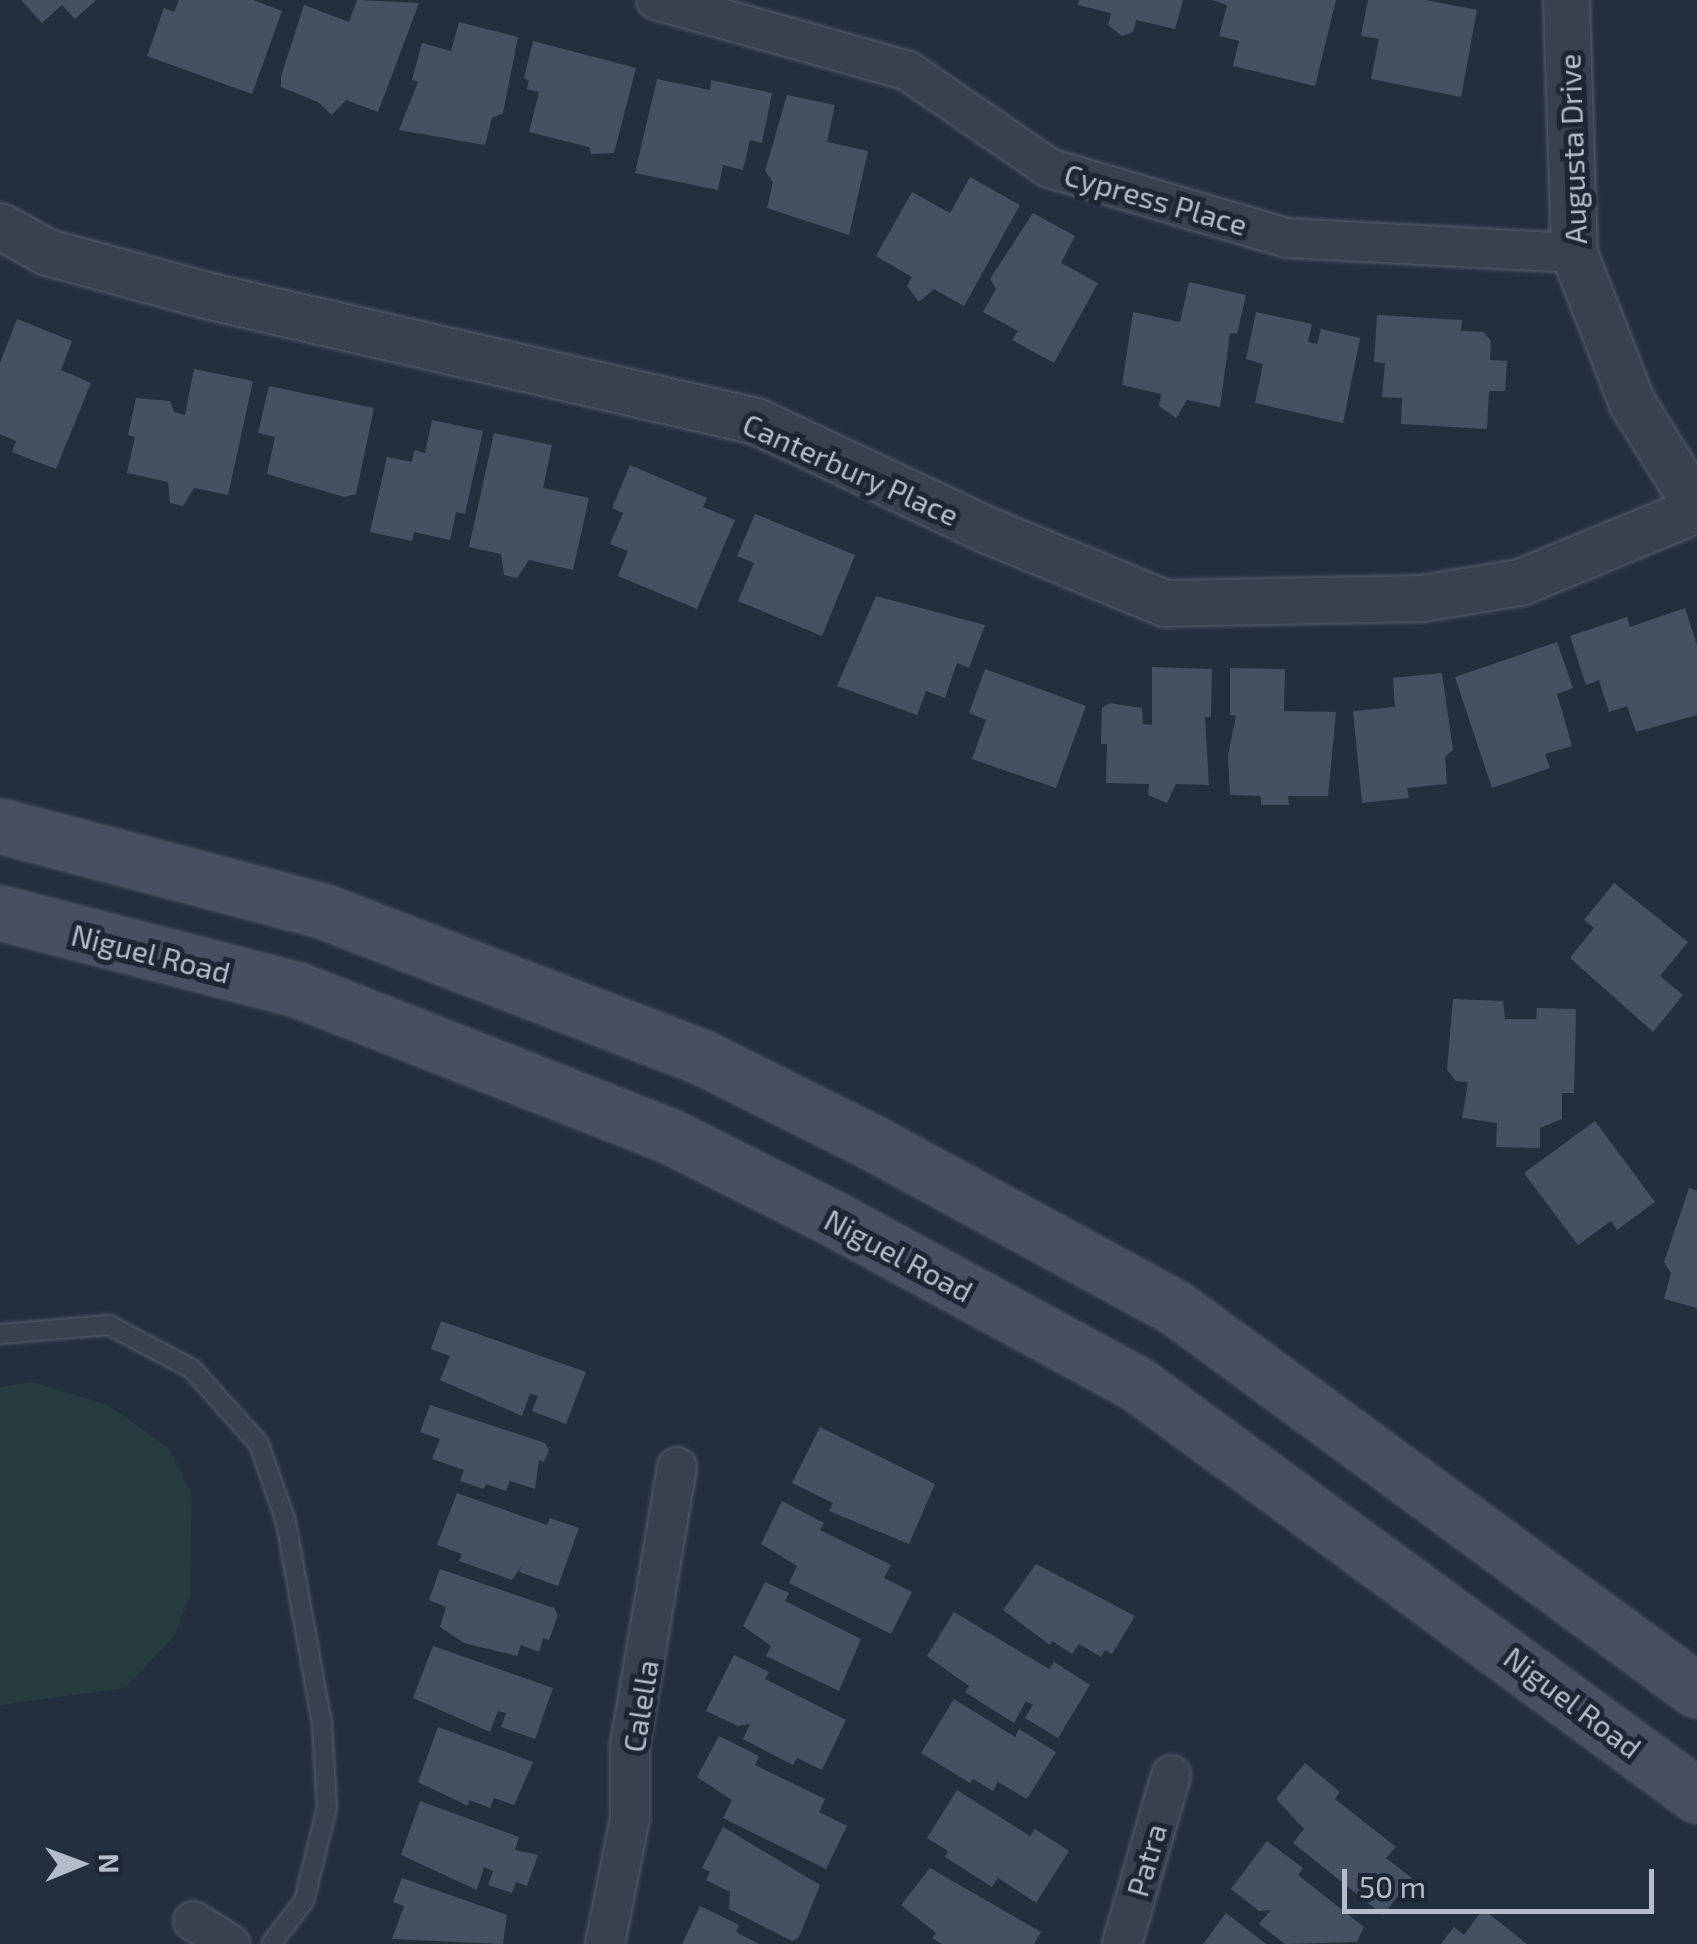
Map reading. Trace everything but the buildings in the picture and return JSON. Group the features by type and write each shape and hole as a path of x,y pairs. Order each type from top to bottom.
{"main road":[{"path":"0,826 325,912 706,1059 873,1143 1177,1309 1697,1690"},
{"name":"Niguel Road","path":"0,914 298,990 667,1135 834,1219 1138,1385 1697,1796"}],"street":[{"name":"Cypress Place","path":"656,0 908,70 1048,168 1287,238 1574,253"},
{"name":"Augusta Drive","path":"1566,0 1574,253 1631,401 1697,509"},
{"name":"Canterbury Place","path":"0,226 47,252 210,296 756,421 990,531 1165,603 1422,598 1520,582 1697,509"},
{"name":"Calella","path":"605,1944 630,1818 630,1746 677,1467"},
{"name":"Patra","path":"1122,1944 1172,1775"},
{"path":"193,1921 230,1944"}],"lane":[{"path":"0,1334 109,1325 192,1369 259,1444 286,1522 322,1724 326,1808 304,1901 271,1944"}],"green space":[{"path":"32,1382 108,1405 170,1449 192,1494 190,1597 174,1636 125,1688 0,1705 0,1387"}]}
